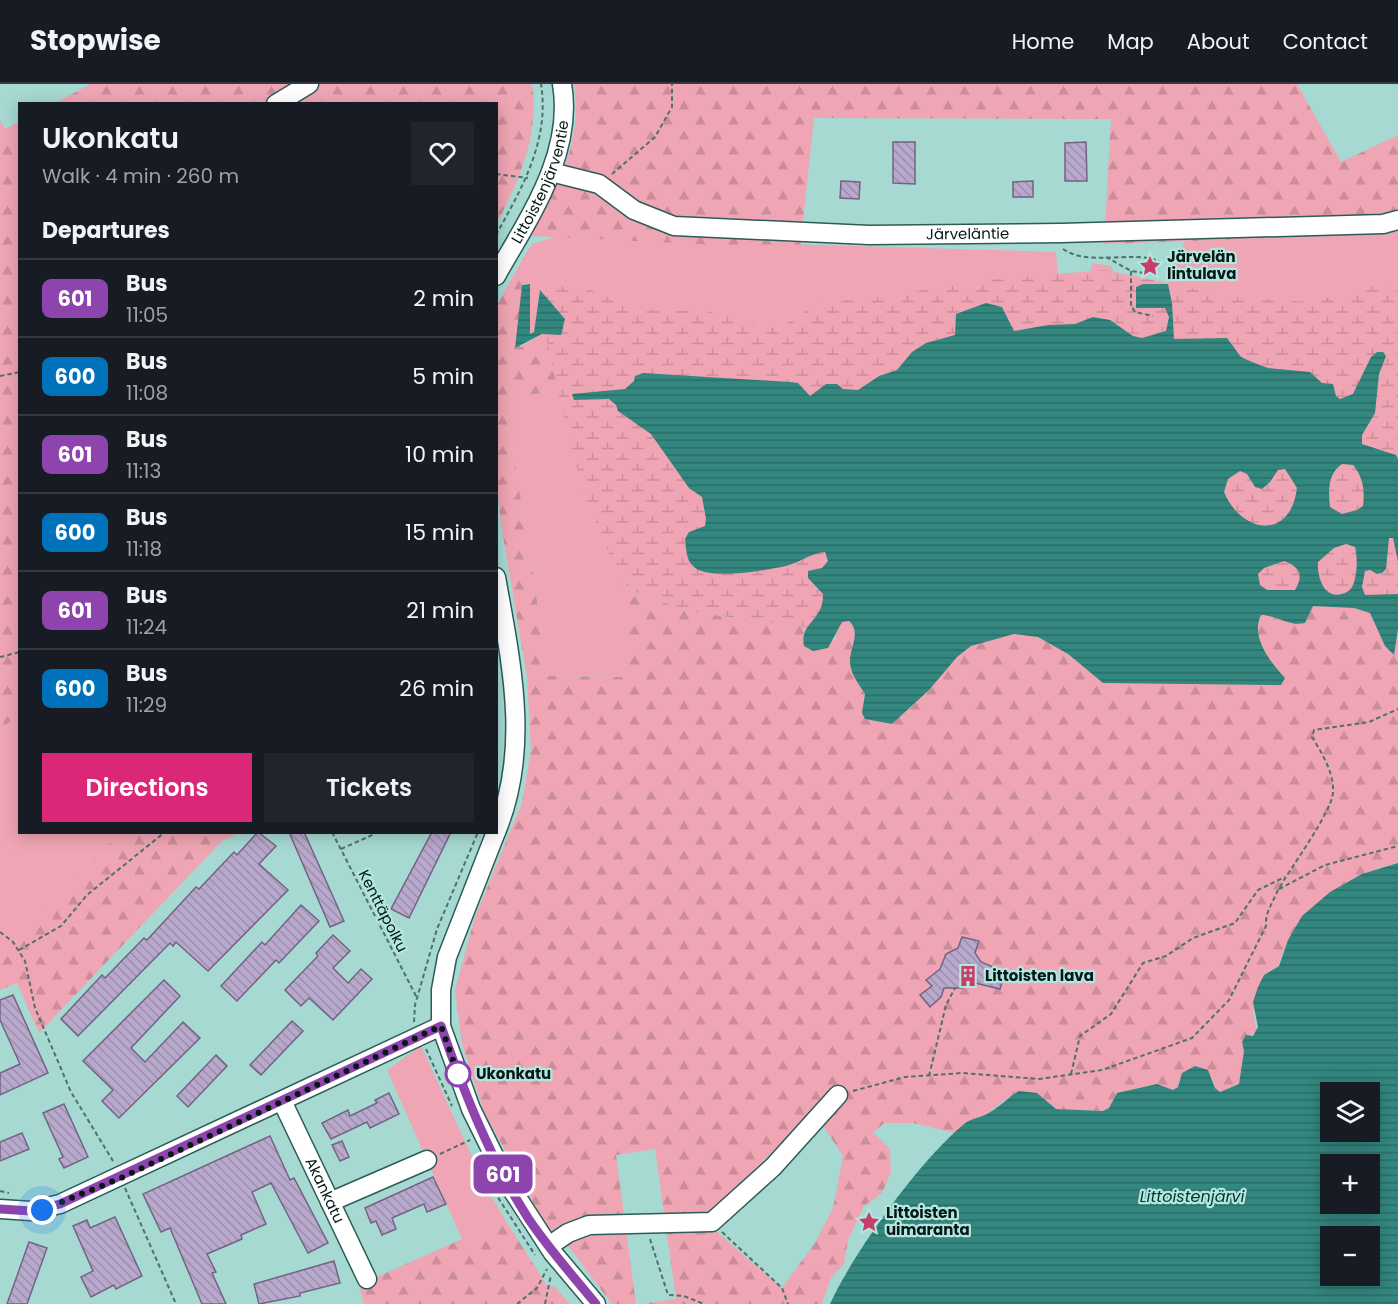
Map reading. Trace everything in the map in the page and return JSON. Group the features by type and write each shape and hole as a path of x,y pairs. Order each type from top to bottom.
{"street":[{"path":"279,102 309,84"},
{"name":"Littoistenjärventie","path":"498,272 551,172 563,131 562,84"},
{"name":"Järveläntie","path":"551,172 599,184 634,210 675,226 869,235 1061,233 1383,224 1398,220"},
{"path":"498,592 512,673 516,734 510,794 498,827"},
{"path":"495,834 447,957 441,990 441,1026 471,1109 507,1182 549,1246 596,1304"},
{"path":"0,1209 42,1210 121,1178 441,1026"},
{"path":"549,1246 568,1233 589,1225 712,1222 772,1167 838,1095"},
{"name":"Akankatu","path":"282,1101 367,1279"},
{"path":"330,1202 427,1160"}],"path":[{"path":"498,231 528,178 541,128 541,84"},
{"path":"599,184 655,137 672,107 672,84"},
{"path":"498,174 528,178"},
{"path":"1061,233 1063,250 1074,256 1147,256 1159,261"},
{"path":"1103,256 1131,271 1145,273"},
{"path":"1131,271 1131,305 1135,312 1153,316"},
{"path":"0,376 18,372"},
{"path":"0,657 18,652"},
{"path":"838,1095 905,1077 962,1073 1039,1079 1102,1070 1192,1038 1229,1000 1266,926 1265,917 1279,889 1308,843 1333,794 1326,759 1312,737 1314,730 1369,722 1398,709"},
{"path":"19,950 61,926 87,895 163,834"},
{"name":"Kenttäpolku","path":"333,834 417,998"},
{"path":"341,849 375,834"},
{"path":"1279,889 1325,865 1398,846"},
{"path":"1071,1074 1080,1036 1112,1014 1143,963 1166,956 1193,938 1235,923 1258,890 1285,878"},
{"path":"0,932 19,950 28,971 37,1014 71,1092 102,1140 121,1178 176,1304"},
{"path":"929,1076 946,1005 955,988"},
{"path":"427,1160 470,1140"},
{"path":"712,1222 782,1288 788,1304"},
{"path":"645,1224 668,1295 684,1296 704,1304"},
{"path":"518,1304 537,1288 547,1269"},
{"path":"545,1304 551,1275"}],"green space":[{"path":"91,84 532,84 534,102 526,156 498,221 498,102 57,102"},
{"path":"574,84 1297,84 1341,162 1398,135 1398,234 1104,244 1111,119 814,118 800,249 531,236 566,163 571,146 576,107"},
{"path":"0,120 5,129 18,122 18,715 0,730"},
{"path":"622,234 786,244 1056,252 1058,280 1089,280 1092,263 1111,266 1133,325 628,388 540,290 534,333 530,334 530,284 526,283 525,255 532,244 557,237"},
{"path":"1398,234 1398,459 1168,284 1185,241"},
{"path":"525,255 526,283 522,285 520,347 542,334 552,334 559,390 516,397 509,426 549,676 626,677 622,579 629,590 691,612 807,627 802,638 804,646 813,651 835,640 838,627 842,622 849,621 855,635 850,663 865,694 862,713 865,719 892,724 930,689 956,657 973,645 995,637 1018,634 1039,638 1065,652 1103,683 1285,678 1268,657 1260,641 1258,624 1261,615 1294,623 1305,623 1313,606 1354,608 1370,613 1376,626 1397,640 1398,629 1398,863 1378,868 1288,940 1278,966 1264,975 1253,1012 1257,1031 1242,1042 1244,1051 1239,1084 1220,1092 1215,1088 1212,1077 1179,1080 1178,1087 1173,1090 1157,1084 1117,1093 1109,1108 1103,1111 1056,1109 1037,1093 1009,1097 985,1115 966,1122 955,1133 913,1123 885,1123 873,1132 890,1149 891,1172 882,1193 864,1206 848,1240 844,1264 831,1278 822,1304 642,1304 676,1299 655,1149 616,1155 636,1304 612,1304 569,1247 546,1226 484,1112 462,1044 455,990 475,917 522,803 531,750 527,677 498,497 498,303","holes":["806,1118 818,1118 843,1156 833,1208 815,1243 782,1288 718,1233 710,1214"]},
{"path":"1106,270 1233,297 1309,302 1398,280 1398,629 1394,655 1385,646 1370,613 1354,608 1313,606 1305,623 1299,624 1261,615 1258,624 1260,641 1268,657 1285,678 1281,685 1103,683 1068,654 1038,637 1014,634 971,646 957,657 929,690 892,724 865,719 862,713 865,693 850,663 855,635 849,621 842,622 831,644 813,651 804,646 802,638 806,627 691,612 629,590 595,521 583,485 572,449 538,299 572,282 633,308 711,312 778,329 818,303 880,297 994,279"},
{"path":"559,390 621,472 626,677 549,676 509,426 516,397"},
{"path":"18,714 18,834 120,834 0,952 0,730"},
{"path":"119,834 237,834 222,841 39,1033 17,983 0,990 0,952"},
{"path":"421,1046 487,1189 507,1223 462,1239 387,1070"},
{"path":"507,1223 548,1287 554,1286 570,1304 364,1304 359,1285 462,1239"}],"water":[{"path":"530,284 530,334 534,332 540,290 565,319 561,335 542,334 515,348 522,285"},
{"path":"1143,284 1168,284 1172,303 1174,339 1227,338 1241,357 1268,368 1310,372 1322,383 1333,384 1336,396 1340,399 1353,394 1371,357 1377,352 1383,352 1386,356 1379,374 1375,413 1362,435 1362,444 1396,455 1398,459 1398,562 1393,538 1389,538 1386,569 1377,574 1370,570 1365,571 1362,587 1365,595 1398,594 1398,629 1394,655 1385,646 1370,613 1354,608 1313,606 1305,623 1299,624 1261,615 1258,623 1260,641 1268,657 1285,678 1281,685 1103,683 1068,654 1038,637 1014,634 971,646 957,657 929,690 892,724 865,719 862,713 865,694 850,663 855,636 853,626 849,621 842,622 828,648 813,651 804,646 805,632 820,610 823,594 808,578 808,571 822,568 828,561 825,552 786,566 751,572 723,574 699,570 689,560 685,539 689,532 705,526 702,497 689,488 651,434 618,411 616,405 609,399 574,400 572,394 625,389 634,381 635,376 643,373 798,383 810,396 826,384 837,384 843,389 858,390 879,376 897,370 912,352 926,343 955,335 956,314 986,303 1002,307 1014,331 1048,325 1075,324 1093,317 1110,320 1133,336 1142,338 1166,331 1169,317 1165,308 1136,308 1136,287","holes":["1342,464 1353,465 1359,474 1364,500 1363,506 1357,510 1342,514 1330,507 1330,483 1337,468","1285,469 1297,488 1293,505 1285,517 1275,524 1264,526 1253,523 1232,506 1224,492 1228,479 1240,471 1247,474 1255,487 1262,489 1278,470","1346,544 1355,547 1356,552 1357,564 1353,584 1351,589 1339,595 1328,592 1324,587 1318,568 1318,562 1334,548","1284,561 1294,566 1300,576 1295,590 1267,590 1260,585 1258,574 1264,568"]},
{"name":"Littoistenjärvi","path":"1398,863 1398,1304 830,1304 871,1234 928,1160 964,1124 990,1113 1019,1091 1037,1093 1056,1109 1103,1111 1109,1108 1117,1093 1157,1084 1173,1090 1178,1087 1182,1073 1195,1066 1208,1070 1215,1088 1220,1092 1239,1084 1244,1051 1242,1042 1246,1035 1253,1036 1258,1027 1253,1002 1258,987 1264,975 1279,966 1288,940 1302,916 1330,892 1362,874"}],"building":[{"path":"893,142 915,142 915,184 893,183"},
{"path":"1086,142 1087,181 1065,181 1065,143"},
{"path":"841,181 860,182 859,199 840,198"},
{"path":"1033,181 1033,197 1013,197 1013,182"},
{"path":"256,834 261,834 276,846 259,864 288,890 208,971 176,942 173,946 170,943 78,1036 61,1019 102,975 105,978 144,938 147,940 196,887 199,889 234,852 237,855"},
{"path":"290,834 305,834 344,921 330,927"},
{"path":"431,834 450,834 409,918 391,909"},
{"path":"301,905 319,921 279,963 276,960 237,1001 221,986 262,942 265,945"},
{"path":"333,935 350,951 333,968 348,983 361,969 372,979 333,1020 309,998 301,1006 285,990 318,956 316,953"},
{"name":"Littoisten lava","path":"962,937 979,941 975,953 981,962 1005,972 1000,989 975,983 962,988 944,988 941,997 930,1007 920,995 932,986 926,980 940,969 946,954 958,948"},
{"path":"164,980 180,996 131,1048 145,1062 183,1022 200,1038 119,1118 102,1101 113,1090 83,1061"},
{"path":"13,995 48,1073 0,1095 0,1073 20,1064 0,1020 0,1000"},
{"path":"292,1021 303,1031 261,1075 250,1065"},
{"path":"216,1055 227,1066 188,1107 177,1096"},
{"path":"389,1093 399,1114 370,1128 367,1122 331,1139 322,1123 348,1110 350,1116 377,1103 375,1100"},
{"path":"64,1104 88,1157 64,1168 59,1159 63,1157 43,1113"},
{"path":"22,1133 29,1149 0,1161 0,1142"},
{"path":"270,1136 290,1180 294,1178 328,1243 308,1253 271,1183 252,1192 266,1224 241,1235 242,1239 207,1254 216,1272 212,1273 226,1304 202,1304 170,1228 161,1232 143,1194"},
{"path":"342,1141 349,1157 340,1161 332,1145"},
{"path":"433,1177 446,1204 427,1212 424,1204 392,1218 396,1229 382,1235 376,1221 371,1223 365,1208"},
{"path":"115,1217 142,1276 116,1289 114,1285 91,1297 81,1277 93,1271 73,1226 87,1220 90,1228"},
{"path":"29,1242 47,1248 27,1304 7,1304"},
{"path":"334,1261 340,1283 300,1293 300,1296 259,1304 254,1284"}],"bus line":[{"name":"601","path":"0,1209 31,1211 60,1204 121,1178 441,1026 471,1109 507,1182 528,1217 554,1253 596,1304"}],"place":[{"name":"Järvelän lintulava","path":"1150,266"},
{"name":"Littoisten lava","path":"968,976"},
{"name":"Ukonkatu","path":"458,1074"},
{"name":"Littoisten uimaranta","path":"869,1222"}],"route":[{"path":"42,1210 121,1178 441,1026 458,1074"}]}
